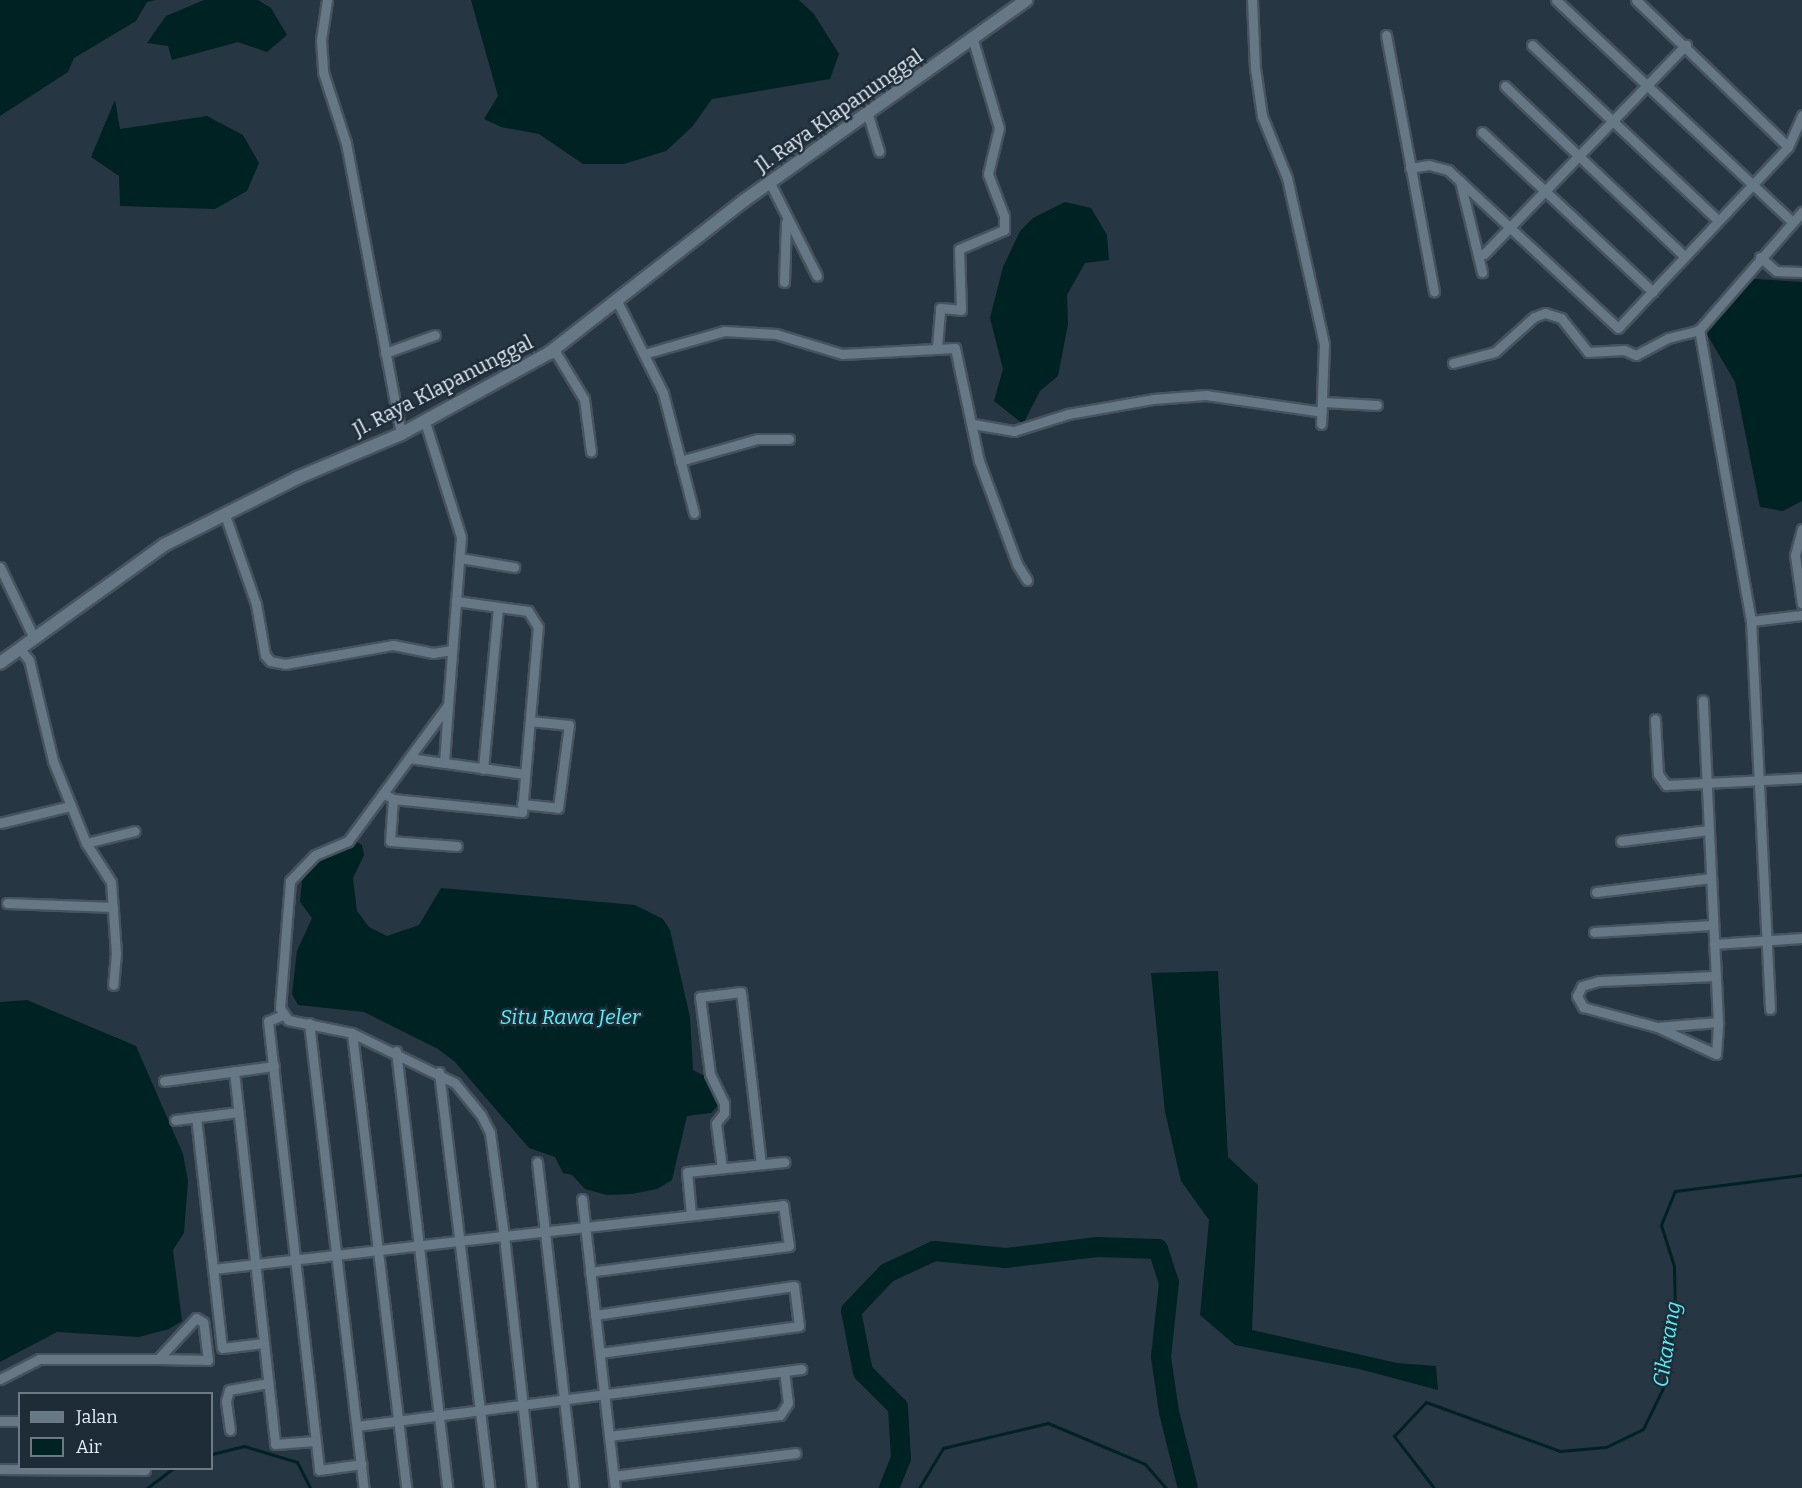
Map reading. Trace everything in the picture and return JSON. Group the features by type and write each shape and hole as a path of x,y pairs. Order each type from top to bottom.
{"street":[{"path":"327,0 321,40 323,72 346,143 401,434"},
{"name":"Jl. Raya Klapanunggal","path":"0,663 164,545 297,478 401,434 549,353 618,303 770,183 1026,0"},
{"path":"1252,0 1259,101 1266,135 1287,178 1324,344 1321,424"},
{"path":"1556,0 1648,84 1792,222"},
{"path":"1636,0 1686,45 1788,147"},
{"path":"1386,34 1434,292"},
{"path":"937,346 940,308 961,310 959,249 1005,230 1004,216 988,174 999,128 972,37"},
{"path":"1532,45 1610,122 1718,220"},
{"path":"1484,254 1542,190 1686,45"},
{"path":"1505,86 1684,256"},
{"path":"868,115 879,151"},
{"path":"1410,168 1440,166 1460,181 1618,328 1788,147 1802,115"},
{"path":"1482,132 1653,292"},
{"path":"1460,181 1482,272"},
{"path":"770,183 786,222 804,244 817,276"},
{"path":"1453,363 1495,352 1517,330 1545,313 1561,318 1588,352 1624,350 1636,355 1668,338 1699,330 1760,257 1802,212"},
{"path":"784,282 786,222"},
{"path":"1760,257 1776,271 1802,272"},
{"path":"618,303 663,393 694,513"},
{"path":"1699,330 1751,621 1770,1009"},
{"path":"644,354 724,331 776,334 842,354 937,346 957,350 979,461 1017,564 1027,580"},
{"path":"385,353 435,335"},
{"path":"549,353 556,353 584,399 591,452"},
{"path":"973,424 1014,431 1068,414 1153,399 1206,395 1323,407 1377,405"},
{"path":"425,422 459,530 460,558 444,763"},
{"path":"680,461 758,439 789,439"},
{"path":"225,515 256,604 265,655 270,661 285,664 393,645 423,652 452,650"},
{"path":"1802,529 1798,556 1802,604"},
{"path":"460,558 514,567"},
{"path":"0,567 34,638"},
{"path":"383,793 393,799 497,812 522,812 538,627 528,611 456,601"},
{"path":"483,769 498,607"},
{"path":"1751,621 1802,615"},
{"path":"20,649 29,660 53,761 86,843 108,875 113,907 113,985"},
{"path":"1703,700 1718,1022 1716,1054 1657,1027 1582,1007 1578,991 1599,981 1715,976"},
{"path":"448,705 348,842 315,855 290,881 280,1008 288,1020 352,1033 439,1072 470,1100 490,1133 504,1236 532,1488"},
{"path":"1655,719 1661,784 1802,777"},
{"path":"522,804 558,808 569,725 530,721"},
{"path":"409,758 525,774"},
{"path":"393,799 390,841 457,846"},
{"path":"0,823 71,806"},
{"path":"1620,841 1708,830"},
{"path":"86,843 135,831"},
{"path":"1596,892 1710,878"},
{"path":"7,903 113,907"},
{"path":"1594,932 1713,925"},
{"path":"1714,944 1802,938"},
{"path":"722,1168 716,1123 724,1113 724,1103 710,1074 700,997 741,992 761,1164"},
{"path":"283,1015 268,1021 297,1260 319,1470 362,1464"},
{"path":"1657,1027 1718,1022"},
{"path":"309,1023 364,1488"},
{"path":"352,1033 406,1488"},
{"path":"396,1051 447,1488"},
{"path":"164,1081 274,1066"},
{"path":"234,1071 275,1444 315,1441"},
{"path":"439,1072 489,1488"},
{"path":"175,1120 238,1112"},
{"path":"196,1117 222,1348 264,1343"},
{"path":"537,1162 574,1488"},
{"path":"691,1215 687,1172 784,1162"},
{"path":"582,1198 615,1488"},
{"path":"213,1269 783,1205 789,1246 590,1272"},
{"path":"596,1315 794,1286 799,1326 600,1353"},
{"path":"0,1379 39,1359 208,1360 203,1322 196,1318 158,1359"},
{"path":"357,1426 801,1369"},
{"path":"609,1436 780,1415 788,1403 784,1372"},
{"path":"230,1430 226,1401 229,1390 268,1383"},
{"path":"0,1421 18,1421"},
{"path":"614,1476 796,1453"},
{"path":"0,1469 18,1469"}],"water":[{"path":"0,0 156,0 147,2 136,21 74,58 68,72 0,116"},
{"path":"204,0 258,0 271,8 287,35 267,52 238,42 172,60 168,46 147,43 166,16"},
{"path":"471,0 799,0 814,14 839,54 830,79 712,99 692,127 666,151 624,164 583,164 539,134 501,127 484,119 498,96"},
{"path":"115,100 120,129 207,116 243,135 259,163 247,191 215,209 120,206 119,176 91,157"},
{"path":"1065,202 1091,208 1107,235 1109,260 1085,263 1067,295 1068,324 1058,376 1040,391 1023,424 994,401 1003,369 990,318 1003,267 1020,231 1033,218"},
{"path":"1742,278 1802,282 1802,501 1783,511 1760,507 1735,382 1702,326"},
{"name":"Situ Rawa Jeler","path":"355,841 362,845 364,855 353,878 357,911 369,927 387,936 419,925 441,888 635,905 663,919 670,930 690,1017 693,1070 712,1080 719,1096 719,1104 711,1113 687,1116 672,1180 657,1189 632,1194 607,1195 585,1189 572,1175 563,1173 555,1157 529,1148 455,1062 438,1049 364,1012 298,1005 292,994 297,951 312,918 300,902 302,881 317,861"},
{"path":"1218,971 1228,1157 1258,1185 1252,1330 1397,1363 1436,1366 1438,1390 1359,1369 1235,1345 1200,1315 1209,1220 1181,1181 1165,1112 1151,973"},
{"path":"27,1000 136,1046 183,1154 188,1181 184,1233 173,1250 182,1321 169,1329 139,1337 57,1332 0,1362 0,1002"}],"waterway":[{"name":"Cikarang","path":"1434,1488 1394,1436 1426,1402 1560,1451 1606,1447 1643,1429 1663,1388 1675,1315 1674,1266 1661,1225 1675,1191 1802,1175"},
{"path":"889,1488 901,1458 898,1407 863,1372 851,1311 887,1273 934,1251 1006,1258 1097,1247 1158,1249 1169,1282 1161,1357 1169,1412 1188,1488"},
{"name":"Cikarang","path":"919,1488 943,1448 1048,1423 1145,1464 1166,1488"},
{"name":"Cikarang","path":"213,1454 244,1446 297,1462 310,1488"},
{"name":"Cikarang","path":"147,1488 171,1470"}]}
